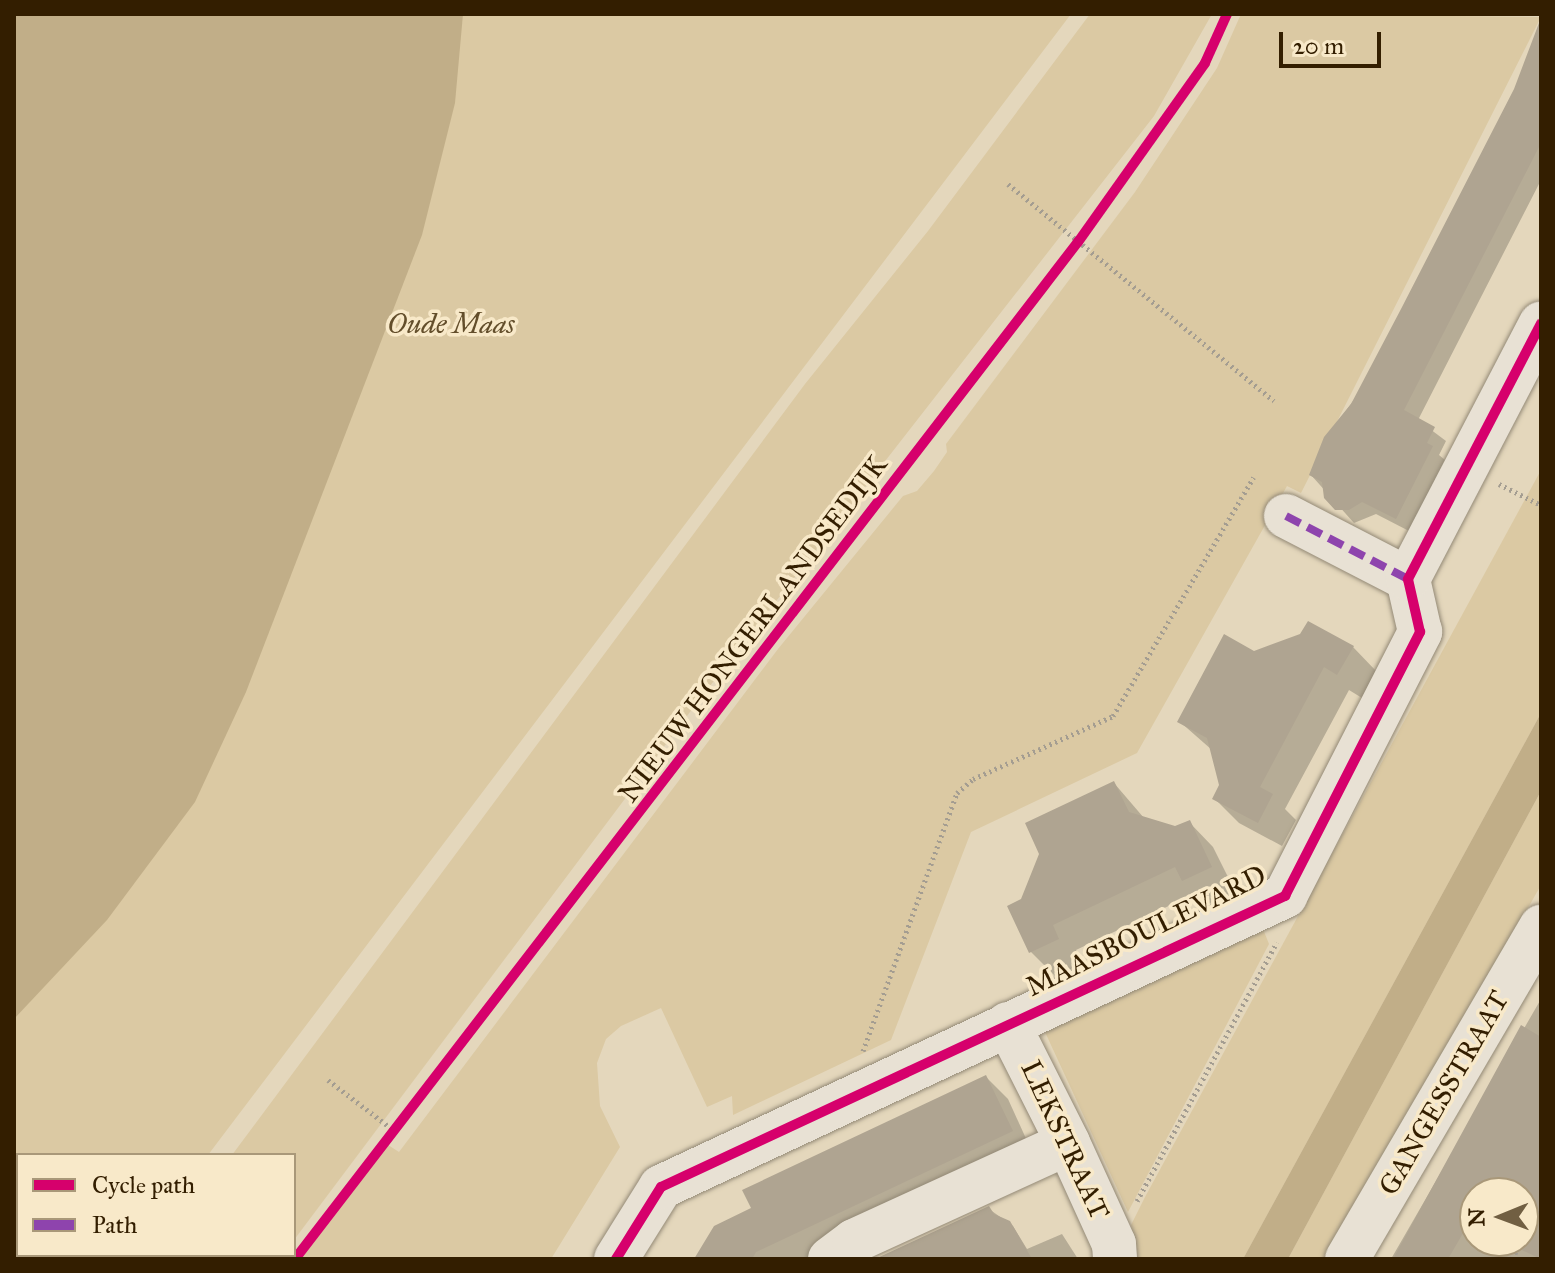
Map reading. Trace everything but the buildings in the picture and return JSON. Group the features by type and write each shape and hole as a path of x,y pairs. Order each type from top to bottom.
{"street":[{"path":"1286,516 1408,579 1541,324"},
{"name":"MAASBOULEVARD","path":"616,1259 661,1187 1285,896 1420,632 1408,579"},
{"name":"GANGESSTRAAT","path":"1347,1259 1541,927"},
{"name":"LEKSTRAAT","path":"1008,1024 1068,1143 1115,1252"},
{"path":"830,1259 854,1241 1068,1143"}],"path":[{"path":"1008,184 1274,401"},
{"path":"1069,255 1087,230"},
{"path":"846,1099 957,793 973,779 1113,716 1254,477"},
{"path":"1115,1252 1287,922 1285,896"},
{"path":"328,1080 395,1131"},
{"path":"385,1143 403,1121"}],"green space":[{"name":"Oude Maas","path":"265,14 1071,14 210,1153 16,1153 16,1257 130,1257 128,1259 14,1259 14,485"},
{"path":"1090,14 1212,14 1154,116 699,700 296,1237 296,1153 233,1153 805,384 928,231"},
{"path":"1241,14 1541,17 1301,493 1287,486 1137,753 971,832 891,1040 733,1115 732,1096 707,1107 661,1008 621,1026 606,1039 597,1063 600,1106 620,1147 551,1259 295,1259 385,1143 399,1152 778,649 903,496 917,491 934,471 947,452 946,444 1135,192 1217,68"},
{"path":"1541,470 1541,713 1243,1259 1138,1259 1131,1225 1145,1197"},
{"path":"1541,791 1541,885 1329,1259 1288,1259"},
{"path":"1263,929 1269,944 1128,1212 1045,1032"}],"shaded area":[{"path":"14,14 463,14 455,103 422,235 246,692 195,802 107,920 14,1019"},
{"path":"1541,713 1541,791 1288,1259 1243,1259"}],"marked path":[{"path":"1286,516 1408,579"}],"cycle path":[{"name":"NIEUW HONGERLANDSEDIJK","path":"295,1259 1078,242 1205,63 1227,14"},
{"path":"616,1259 661,1187 1285,896 1420,632 1408,579 1541,324"}]}
